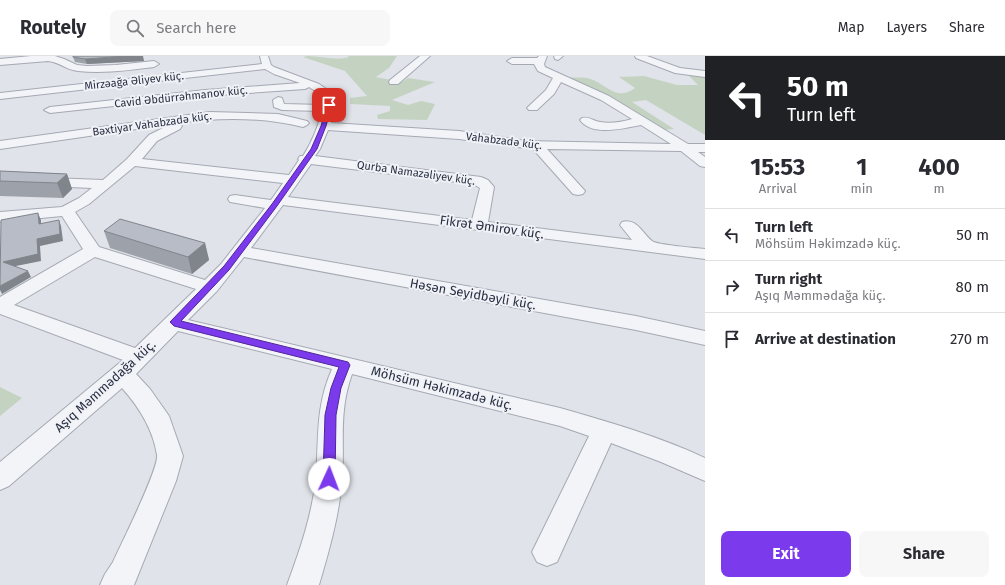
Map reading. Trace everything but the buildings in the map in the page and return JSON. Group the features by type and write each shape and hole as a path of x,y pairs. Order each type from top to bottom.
{"street":[{"path":"394,82 426,56"},
{"path":"0,62 25,57 48,58 62,61 71,67 105,68 153,60 159,72 160,79"},
{"path":"637,57 678,71 705,74"},
{"path":"48,58 51,138"},
{"path":"512,61 541,59 539,64 541,69 605,98 685,148 705,163"},
{"path":"225,65 266,62 283,75 322,90 328,95 329,108 282,107 278,105 278,97"},
{"name":"Mirzəağa Əliyev küç.","path":"0,96 160,79 266,62"},
{"path":"558,76 574,74"},
{"path":"533,108 550,92 558,76"},
{"name":"Cavid Əbdürrəhmanov küç.","path":"50,110 205,93 295,88 311,85"},
{"path":"205,93 219,97 220,99 212,106 210,116"},
{"name":"Aşıq Məmmədağa küç.","path":"0,478 132,366 210,287 241,251 292,180 305,159 314,149 324,126 329,108"},
{"name":"Bəxtiyar Vahabzadə küç.","path":"0,145 210,116 278,117 303,123"},
{"path":"586,120 599,126 618,125 642,121"},
{"path":"0,217 66,211 84,201 106,184 132,162 148,143 175,126 177,121"},
{"name":"Vahabzadə küç.","path":"324,126 459,130 538,148 629,146 705,148"},
{"path":"30,140 31,142 35,143 60,144 62,151"},
{"path":"538,148 575,168"},
{"path":"538,148 578,191"},
{"name":"Qurba Namazəliyev küç.","path":"305,159 476,180 483,183 487,187 479,225"},
{"path":"132,162 292,180"},
{"path":"0,180 106,184"},
{"name":"Fikrət Əmirov küç.","path":"235,199 276,202 479,225 705,254"},
{"path":"66,211 78,227 99,246 210,287"},
{"path":"628,225 648,247"},
{"path":"0,306 99,246"},
{"name":"Həsən Seyidbəyli küç.","path":"241,251 636,323 705,338"},
{"path":"0,306 132,366 142,395 160,423 170,456 163,482 124,573 116,585"},
{"name":"Möhsüm Həkimzadə küç.","path":"174,322 560,417 604,430 705,470"},
{"path":"303,585 317,544 325,510 329,479 330,415 336,388 345,365"},
{"path":"547,552 604,430"}],"green space":[{"path":"308,56 339,59 349,57 348,56 397,56 389,68 376,77 402,82 408,78 435,82 392,100 408,105 421,101 435,104 427,120 378,119 377,115 390,111 390,106 350,104 350,98 367,96 345,71 303,57"},
{"path":"705,74 705,135 646,100 632,102 674,129 664,130 565,77 587,78 600,83 611,90 622,93 628,92 635,88 619,77 644,76 677,85 698,85 689,76"},
{"path":"0,387 22,398 0,416"}],"route":[{"path":"329,105 324,126 314,149 305,159 275,205 227,268 174,322 345,365 336,388 330,415 329,479"}]}
